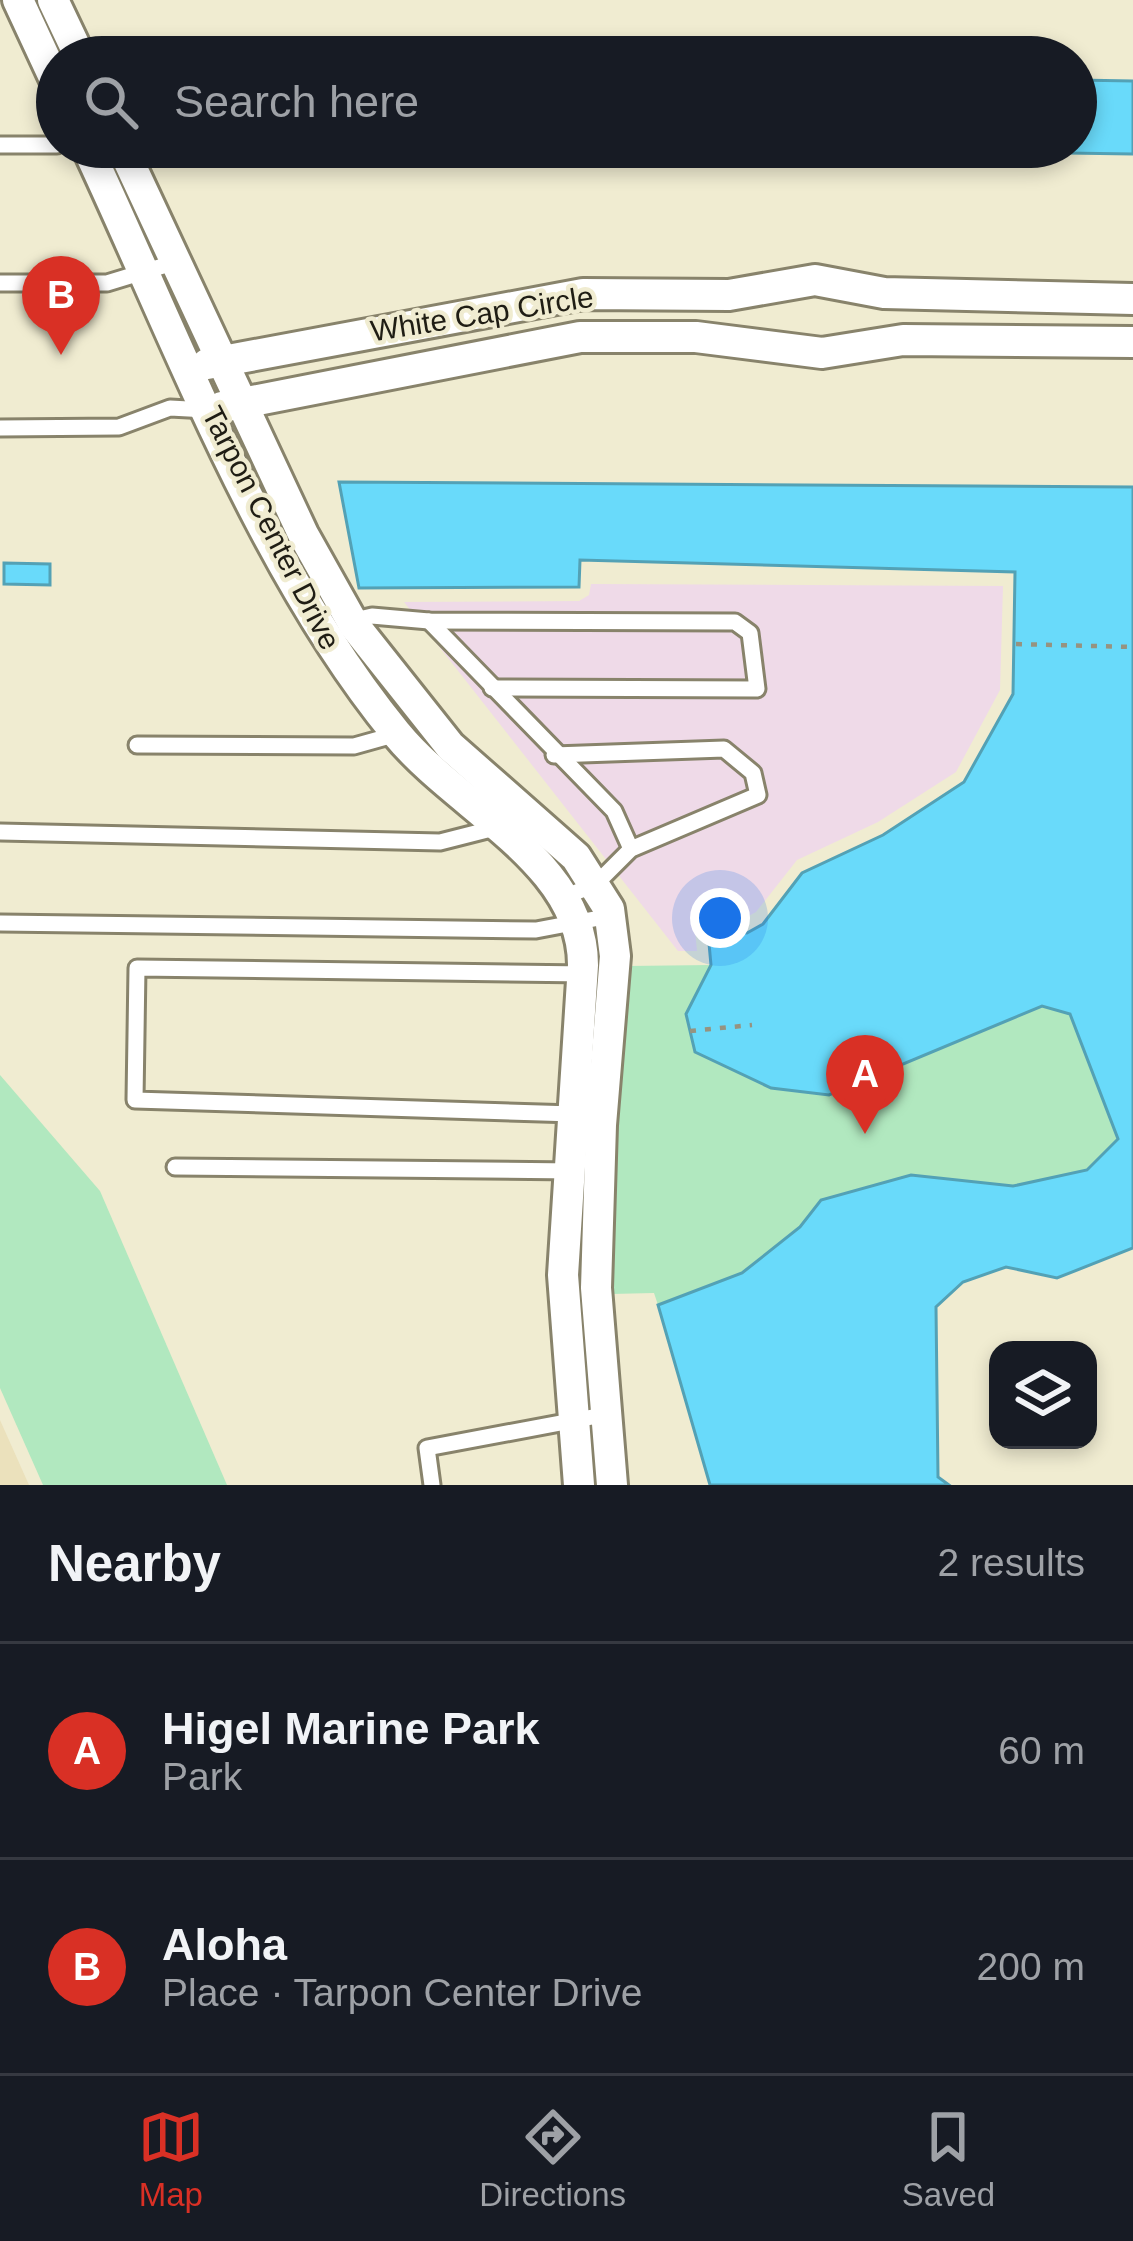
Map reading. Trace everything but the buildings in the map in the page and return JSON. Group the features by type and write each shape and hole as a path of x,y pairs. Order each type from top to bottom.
{"street":[{"path":"18,0 36,39"},
{"path":"53,0 70,36"},
{"name":"Tarpon Center Drive","path":"97,168 190,367 225,407 351,620 547,870 573,910 598,975"},
{"name":"Tarpon Center Drive","path":"132,168 223,361 225,407 322,632 397,734 507,819 564,844 596,884 610,916 598,975 586,1115 567,1170 563,1275 587,1418 612,1485"},
{"name":"White Cap Circle","path":"190,367 539,299 729,296 814,280 884,292 1133,299"},
{"path":"633,294 633,336"},
{"name":"White Cap Circle","path":"225,407 543,342 633,336 736,340 822,353 903,340 1133,342"},
{"name":"Tarpon Center Drive","path":"580,1485 596,1288 598,1173 586,1115"}],"lane":[{"path":"0,145 36,145"},
{"path":"0,283 107,283 176,262"},
{"path":"0,428 118,427 170,408 225,407"},
{"path":"322,632 371,616 429,621 735,622 749,632 757,689 492,688"},
{"path":"429,621 554,755 614,811 631,849"},
{"path":"137,745 353,746 397,734 419,712"},
{"path":"0,922 536,930 573,910 631,849 735,809 758,795 753,773 724,749 554,755"},
{"path":"0,832 440,842 507,819"},
{"path":"573,910 610,916"},
{"path":"586,1115 135,1100 137,968 598,975"},
{"path":"175,1167 598,1173"},
{"path":"432,1485 427,1448 587,1418"}],"path":[{"path":"1016,644 1133,647"},
{"path":"690,1030 752,1025"}],"shaded area":[{"path":"591,584 1003,586 1000,690 956,772 878,822 797,860 756,912 745,918 736,918 730,896 700,898 693,908 697,951 678,951 404,602 579,601 589,595"}],"green space":[{"path":"711,965 686,1014 695,1052 771,1088 829,1095 1042,1006 1071,1014 1118,1139 1087,1170 1013,1186 911,1175 821,1200 800,1227 742,1273 658,1305 654,1293 611,1294 611,1186 627,966"},
{"path":"0,1075 100,1191 227,1485 43,1485 0,1388"}],"sand":[{"path":"0,1420 29,1485 0,1485"}],"water":[{"path":"1097,80 1133,81 1133,154 1097,153"},
{"path":"339,482 1133,487 1133,1248 1057,1278 1006,1267 963,1282 936,1307 938,1477 949,1485 710,1485 658,1305 742,1273 800,1227 821,1200 911,1175 1013,1186 1087,1170 1118,1139 1070,1014 1042,1006 829,1095 771,1088 695,1052 686,1014 711,965 706,911 724,908 723,931 747,933 763,924 802,873 883,835 964,782 1013,694 1015,572 580,560 579,587 359,588"},
{"path":"4,563 50,564 50,585 4,584"}],"place":[{"name":"Aloha","path":"61,355"},
{"name":"Higel Marine Park","path":"865,1134"}]}
